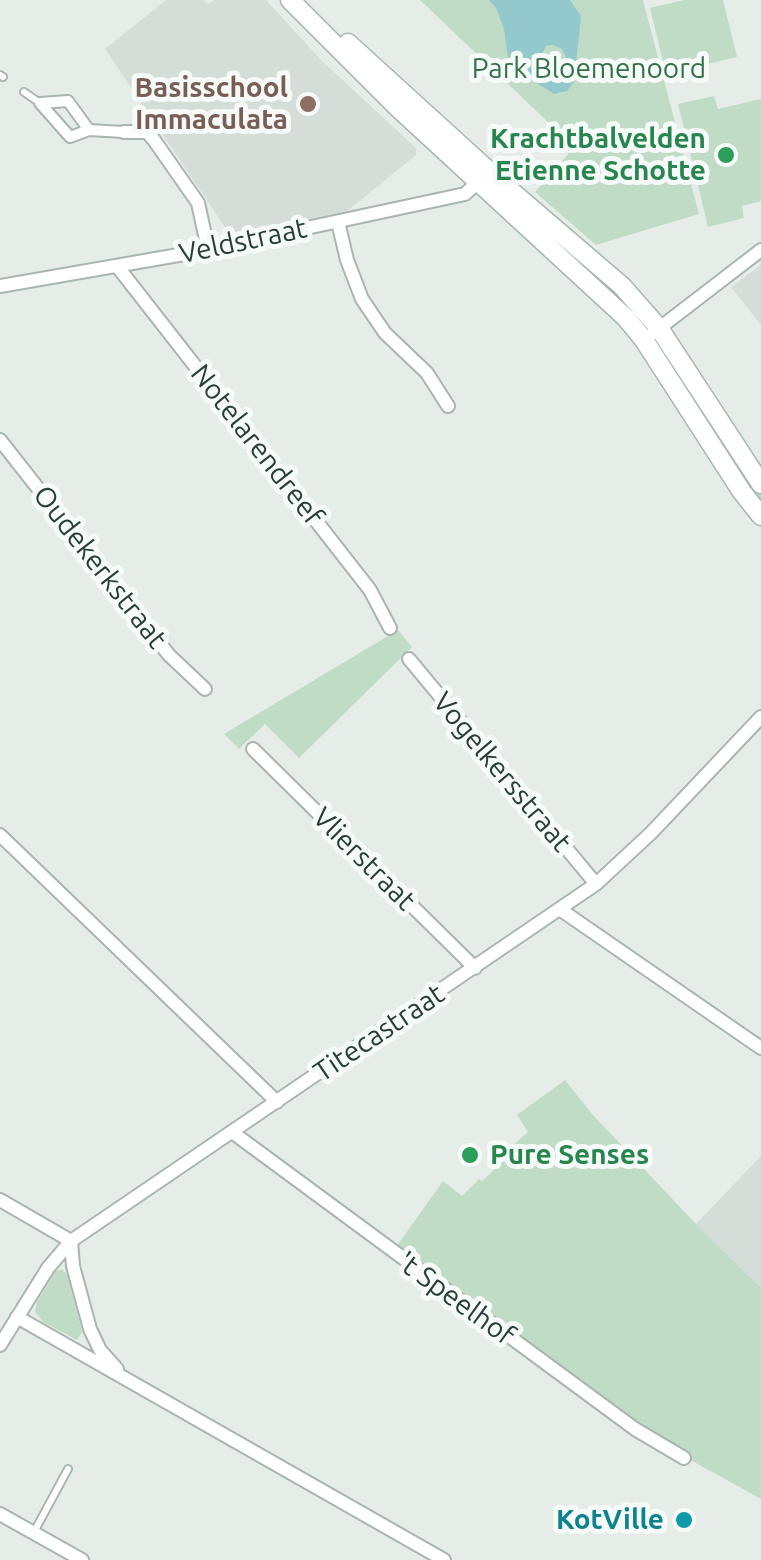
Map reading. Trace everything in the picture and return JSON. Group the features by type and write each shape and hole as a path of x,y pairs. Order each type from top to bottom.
{"main road":[{"path":"290,0 398,108 611,304 651,334 761,484"},
{"path":"305,0 481,164 622,286 742,492 761,516"}],"street":[{"path":"40,104 68,101 89,130"},
{"path":"40,104 70,137 89,130 146,132 198,203 208,249"},
{"name":"Veldstraat","path":"0,286 338,222 465,194 479,181"},
{"path":"338,222 362,299 385,333 427,373 448,406"},
{"path":"651,334 761,250"},
{"name":"Notelarendreef","path":"117,266 370,590 390,628"},
{"name":"Oudekerkstraat","path":"0,440 168,655 205,689"},
{"name":"Vogelkersstraat","path":"409,659 596,884"},
{"name":"Titecastraat","path":"0,1345 48,1268 71,1242 596,884 761,717"},
{"name":"Vlierstraat","path":"253,749 474,968"},
{"path":"0,835 277,1102"},
{"path":"561,910 761,1048"},
{"name":"'t Speelhof","path":"232,1132 635,1430 684,1458"},
{"path":"0,1200 71,1242 73,1266 94,1337 110,1362 134,1384"},
{"path":"17,1317 444,1560"},
{"path":"0,1514 82,1560"}],"lane":[{"path":"24,92 40,104"},
{"path":"34,1533 68,1469"}],"shaded area":[{"path":"166,0 204,0 208,4 214,0 266,0 322,61 416,148 416,155 347,211 231,236 105,49"},
{"path":"761,265 761,325 731,287"},
{"path":"761,1156 761,1288 696,1224"}],"green space":[{"name":"Park Bloemenoord","path":"420,0 643,0 699,214 596,245 535,192 574,147"},
{"path":"684,0 723,0 737,57 666,74 650,8"},
{"name":"Krachtbalvelden Etienne Schotte","path":"714,96 718,109 761,99 761,201 742,206 744,218 708,227 678,104"},
{"path":"669,364 761,493 761,506"},
{"path":"398,630 412,647 299,758 265,724 239,749 224,734"},
{"path":"565,1080 593,1115 761,1288 761,1499 635,1425 394,1250 443,1181 462,1196 479,1179 482,1181 497,1167 493,1163 528,1132 517,1115"},
{"path":"61,1269 67,1274 82,1332 77,1340 43,1322 35,1312 55,1272"}],"water":[{"path":"489,0 570,0 581,16 574,82 567,91 554,94 508,58 496,8","holes":["546,46 562,49 566,57 563,67 553,77 541,73 538,63"]}],"place":[{"name":"Basisschool Immaculata","path":"308,104"},
{"name":"Krachtbalvelden Etienne Schotte","path":"726,155"},
{"name":"Pure Senses","path":"470,1155"},
{"name":"KotVille","path":"684,1520"}]}
